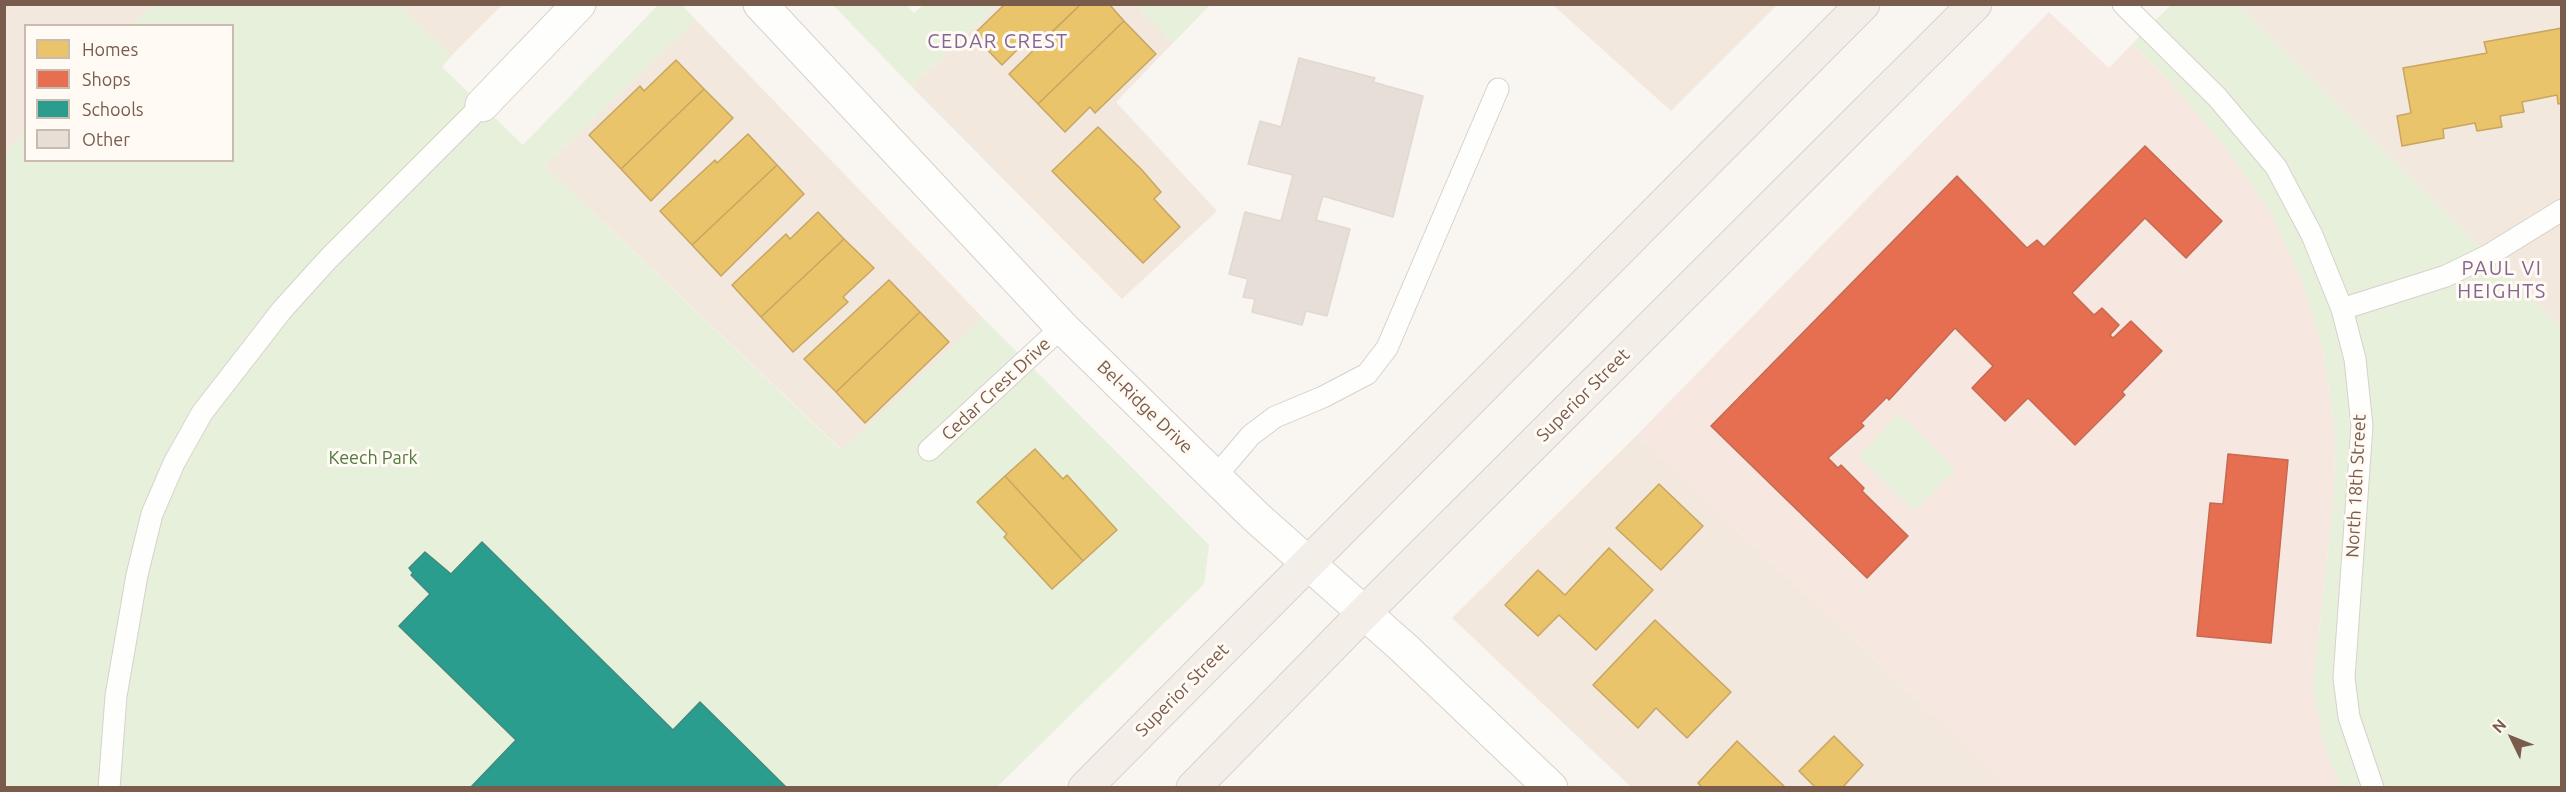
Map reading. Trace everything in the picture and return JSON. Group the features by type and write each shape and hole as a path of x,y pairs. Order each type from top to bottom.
{"main road":[{"name":"Superior Street","path":"1085,788 1863,4"},
{"name":"Superior Street","path":"1192,788 1365,612 1975,4"}],"street":[{"path":"482,105 579,4"},
{"name":"Bel-Ridge Drive","path":"760,4 1062,327 1256,517 1365,612 1551,788"}],"lane":[{"name":"North 18th Street","path":"2123,4 2217,97 2276,167 2312,235 2342,309 2355,359 2362,426 2344,678 2349,717 2373,788"},
{"path":"1216,476 1251,435 1275,417 1323,397 1366,374 1387,348 1498,89"},
{"path":"109,788 116,696 136,575 153,514 174,463 202,413 282,310 482,105"},
{"path":"2342,309 2446,276 2489,255 2562,210"},
{"name":"Cedar Crest Drive","path":"929,450 1062,327"}],"shaded area":[{"path":"5,5 153,5 133,24 24,24 24,134 5,155"},
{"path":"399,5 502,5 451,56"},
{"path":"998,5 1136,5 1173,43 1116,102 1217,211 1122,299 911,86"},
{"path":"1553,5 1777,5 1671,111"},
{"path":"2238,5 2561,5 2561,328"},
{"path":"2049,12 2109,68 2132,44 2171,83 2225,146 2270,211 2301,277 2323,350 2335,430 2334,497 2313,687 2324,745 2341,787 2010,787 1637,435"},
{"path":"696,20 983,318 842,450 544,166"},
{"path":"1637,435 2010,787 1631,787 1452,618"}],"green space":[{"name":"Keech Park","path":"153,5 399,5 451,56 442,67 523,145 658,5 682,5 696,20 544,166 841,450 983,318 1209,545 1204,584 997,787 5,788 5,155 24,134 24,162 234,162 234,24 133,24"},
{"path":"833,5 906,5 914,13 923,5 998,5 911,86"},
{"path":"1136,5 1210,5 1173,43"},
{"path":"2171,5 2238,5 2561,328 2561,787 2341,787 2324,745 2313,687 2334,497 2335,430 2323,350 2301,277 2270,211 2225,146 2171,83 2132,44"},
{"path":"1899,413 1956,469 1914,511 1858,456"}],"building: Homes":[{"path":"1005,4 1081,4 1039,44 1027,40 1002,65 973,35"},
{"path":"1081,4 1109,4 1124,21 1038,104 1009,74"},
{"path":"1124,21 1156,54 1095,113 1090,107 1065,132 1038,104"},
{"path":"2562,28 2562,103 2558,104 2557,95 2522,102 2524,112 2500,116 2502,127 2477,131 2475,123 2443,129 2444,138 2402,146 2397,116 2411,113 2403,68 2487,53 2484,42"},
{"path":"676,60 704,89 621,169 589,135 640,86 644,91"},
{"path":"704,89 733,118 651,201 621,169"},
{"path":"1098,127 1161,192 1154,199 1180,227 1143,263 1052,171"},
{"path":"748,134 777,165 692,245 660,211 715,160 717,163"},
{"path":"777,165 804,194 721,276 692,245"},
{"path":"818,212 844,239 761,317 732,285 786,234 790,239"},
{"path":"844,239 874,268 843,297 848,302 793,352 761,317"},
{"path":"889,280 920,312 836,392 804,359"},
{"path":"920,312 949,342 865,423 836,392"},
{"path":"1035,449 1063,479 1067,475 1117,530 1083,561 1005,476"},
{"path":"1005,476 1083,561 1052,589 1004,537 1007,534 977,502"},
{"path":"1659,484 1703,526 1661,570 1616,528"},
{"path":"1609,548 1653,590 1596,650 1559,615 1538,636 1505,605 1538,570 1565,595"},
{"path":"1655,620 1731,692 1687,738 1656,708 1638,728 1593,685"},
{"path":"1834,736 1863,765 1842,788 1816,788 1799,771"},
{"path":"1737,741 1786,788 1703,788 1698,783"}],"building: Shops":[{"path":"2145,146 2222,221 2186,258 2145,218 2072,293 2094,315 2102,308 2119,325 2110,335 2113,338 2131,321 2162,351 2122,392 2125,395 2075,445 2028,398 2005,421 1972,388 1993,366 1955,328 1889,400 1887,397 1861,423 1864,426 1828,458 1838,468 1841,465 1864,488 1862,491 1908,536 1867,578 1711,426 1957,176 2027,248 2037,240 2044,247"},
{"path":"2228,454 2288,460 2271,643 2197,636 2210,503 2223,504"}],"building: Schools":[{"path":"482,542 673,730 700,702 787,788 470,788 516,740 399,626 430,594 411,575 413,573 409,568 425,552 451,574"}],"building: Other":[{"path":"1299,58 1375,78 1373,82 1423,96 1393,217 1323,196 1316,220 1350,229 1327,316 1306,311 1302,325 1252,312 1255,299 1243,297 1248,279 1229,274 1245,212 1281,221 1293,175 1248,164 1260,121 1281,127"}],"district":[{"name":"CEDAR CREST","path":"998,41"},
{"name":"PAUL VI HEIGHTS","path":"2502,280"}]}
